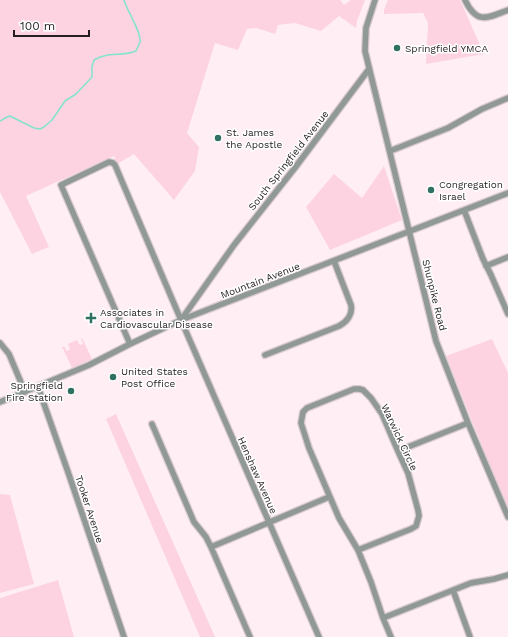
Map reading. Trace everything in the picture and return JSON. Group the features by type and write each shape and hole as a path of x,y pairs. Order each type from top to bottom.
{"street":[{"path":"369,69 365,51 365,39 366,28 375,0"},
{"path":"465,0 474,14 484,18 508,10"},
{"name":"Shunpike Road","path":"369,69 410,230 436,341 468,423 508,517"},
{"name":"South Springfield Avenue","path":"181,320 234,245 294,169 369,69"},
{"path":"390,151 448,128 482,109 508,98"},
{"name":"Henshaw Avenue","path":"130,344 61,185 109,162 113,162 115,165 319,637"},
{"name":"Mountain Avenue","path":"0,402 89,365 181,320 508,193"},
{"path":"464,210 486,266 508,314"},
{"path":"486,266 508,257"},
{"path":"265,356 339,326 347,321 352,309 334,261"},
{"path":"0,343 9,354 25,392"},
{"name":"Tooker Avenue","path":"38,387 124,637"},
{"name":"Warwick Circle","path":"354,389 363,390 367,393 382,414 398,451 408,473 413,490 419,516 418,522 416,526 411,529 358,550 339,518 309,448 300,423 303,412 306,408 354,389"},
{"path":"398,451 468,423"},
{"path":"152,424 194,522 211,547 250,637"},
{"path":"211,547 329,497"},
{"path":"358,550 391,637"},
{"path":"383,618 471,583 494,580 508,575"},
{"path":"453,590 470,637"}],"shaded area":[{"path":"0,0 340,0 344,5 351,0 365,0 356,28 339,16 321,31 295,23 278,25 275,34 256,28 247,29 238,50 215,43 187,133 199,147 195,171 174,200 134,154 117,164 114,156 26,196 49,247 32,254 0,192"},
{"path":"388,0 460,0 484,54 426,64 428,23 423,13 384,14"},
{"path":"384,166 402,220 330,250 306,207 334,174 362,198"},
{"path":"82,338 92,359 72,368 62,347 65,347 66,351 70,350 68,344 77,340 80,345 83,344"},
{"path":"492,339 508,373 508,511 446,356"},
{"path":"116,414 215,637 200,637 106,419"},
{"path":"0,494 10,495 34,584 0,593"},
{"path":"58,580 74,637 0,637 0,598"}],"waterway":[{"path":"0,121 10,116 34,128 40,129 44,127 52,120 65,101 76,94 92,77 94,60 99,57 126,54 136,51 140,42 139,33 124,0"}],"place":[{"name":"Springfield YMCA","path":"397,48"},
{"name":"St. James the Apostle","path":"218,138"},
{"name":"Congregation Israel","path":"431,190"},
{"name":"Associates in Cardiovascular Disease","path":"91,318"},
{"name":"United States Post Office","path":"113,377"},
{"name":"Springfield Fire Station","path":"71,391"}]}
